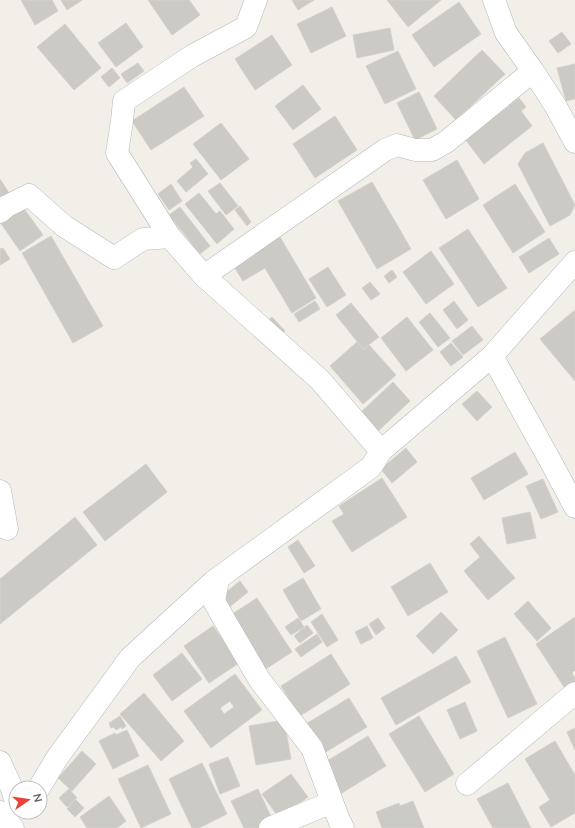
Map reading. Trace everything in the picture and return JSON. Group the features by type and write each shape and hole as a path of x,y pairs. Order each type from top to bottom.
{"street":[{"path":"256,0 246,27 192,56 124,101 117,153 170,237 204,276 320,380 381,451"},
{"path":"494,0 506,33 555,105 575,142"},
{"path":"204,276 385,150 397,145 415,150 432,150 446,142 533,71"},
{"path":"0,212 7,206 29,195 64,226 114,258 143,239 170,237"},
{"path":"44,780 57,758 130,658 218,579 371,467 381,451 492,356 575,262"},
{"path":"492,356 575,507"},
{"path":"0,492 7,529"},
{"path":"218,579 214,601 259,678 312,748 343,828"},
{"path":"467,784 575,693"},
{"path":"0,762 8,780"},
{"path":"270,828 332,802"}],"building":[{"path":"21,0 52,0 58,11 35,25"},
{"path":"61,0 82,0 67,10"},
{"path":"148,0 189,0 200,15 172,35"},
{"path":"292,0 314,0 298,10"},
{"path":"387,0 441,0 408,27"},
{"path":"459,2 481,34 434,67 412,35"},
{"path":"332,7 346,36 311,53 297,24"},
{"path":"126,23 143,47 116,67 98,43"},
{"path":"65,24 101,68 74,90 37,47"},
{"path":"390,28 394,50 357,58 353,35"},
{"path":"562,32 571,44 558,53 549,41"},
{"path":"272,35 292,65 255,90 235,59"},
{"path":"482,50 505,74 456,120 434,96"},
{"path":"398,51 416,89 385,104 366,66"},
{"path":"138,63 144,71 127,83 121,74"},
{"path":"575,64 575,99 566,101 557,68"},
{"path":"112,68 120,78 109,87 101,77"},
{"path":"303,85 321,109 293,130 275,106"},
{"path":"184,87 204,116 151,150 132,121"},
{"path":"419,92 437,129 415,140 397,103"},
{"path":"519,98 526,107 521,111 532,126 484,164 465,139"},
{"path":"335,116 357,150 315,178 293,144"},
{"path":"221,123 249,159 221,180 193,144"},
{"path":"543,143 575,205 570,215 550,226 518,164 525,153"},
{"path":"196,159 208,174 186,192 177,181 193,167 190,163"},
{"path":"457,160 479,199 446,219 423,180"},
{"path":"0,179 11,196 0,203"},
{"path":"372,182 411,249 377,269 338,201"},
{"path":"220,183 238,206 226,215 208,191"},
{"path":"171,184 182,201 169,210 158,194"},
{"path":"515,184 545,232 513,253 483,205"},
{"path":"199,193 216,214 220,211 234,229 217,244 185,204"},
{"path":"22,206 43,235 20,251 0,222"},
{"path":"240,206 251,222 247,226 235,210"},
{"path":"180,207 210,246 200,254 169,215"},
{"path":"468,229 507,288 478,307 439,248"},
{"path":"277,232 316,298 292,313 265,268 243,281 230,260"},
{"path":"51,236 103,326 73,343 22,253"},
{"path":"549,238 559,254 529,273 519,257"},
{"path":"3,248 10,259 0,265 0,249"},
{"path":"431,251 454,284 426,304 403,272"},
{"path":"328,267 346,295 327,307 309,279"},
{"path":"392,270 397,277 389,283 384,276"},
{"path":"370,282 380,294 371,300 362,288"},
{"path":"315,301 320,309 299,322 294,314"},
{"path":"454,301 468,320 457,329 443,310"},
{"path":"351,303 379,337 363,349 336,315"},
{"path":"575,310 575,381 540,339"},
{"path":"430,313 450,338 438,347 419,322"},
{"path":"272,317 285,331 278,337 265,323"},
{"path":"407,317 433,350 406,371 381,338"},
{"path":"472,326 483,340 463,355 452,341"},
{"path":"357,342 363,350 369,345 396,375 363,404 330,366"},
{"path":"451,343 463,357 451,366 440,352"},
{"path":"393,382 410,401 375,434 358,415"},
{"path":"477,391 492,407 477,421 462,404"},
{"path":"406,448 417,462 392,483 381,469"},
{"path":"515,452 528,474 484,500 471,478"},
{"path":"146,464 167,492 105,541 83,512"},
{"path":"382,478 407,517 352,552 332,521 344,514 339,506"},
{"path":"543,479 558,512 541,519 526,486"},
{"path":"530,512 536,538 507,544 502,518"},
{"path":"75,517 97,545 0,624 0,579"},
{"path":"479,536 515,578 488,600 464,571 480,557 470,544"},
{"path":"298,540 315,566 304,573 288,547"},
{"path":"430,563 448,592 408,616 391,587"},
{"path":"303,578 321,609 301,621 283,590"},
{"path":"240,581 248,592 227,609 219,598"},
{"path":"257,598 292,652 264,670 229,616"},
{"path":"528,601 551,628 537,641 514,614"},
{"path":"441,612 458,630 433,654 416,636"},
{"path":"322,614 338,640 327,647 311,622"},
{"path":"575,617 575,670 572,673 575,678 575,684 566,690 536,644"},
{"path":"298,618 304,627 291,635 285,627"},
{"path":"378,618 385,628 376,635 369,624"},
{"path":"307,625 313,633 300,643 294,636"},
{"path":"213,626 239,663 209,683 184,646"},
{"path":"367,626 373,638 361,644 355,632"},
{"path":"317,634 322,642 301,657 295,649"},
{"path":"505,637 537,704 508,718 477,651"},
{"path":"182,653 202,679 172,701 153,675"},
{"path":"331,654 350,684 300,716 281,686"},
{"path":"456,656 471,682 396,725 381,698"},
{"path":"235,674 262,710 211,748 184,711","holes":["230,701 234,707 224,714 220,708"]},
{"path":"144,693 184,741 161,761 120,714"},
{"path":"349,698 367,727 309,762 291,733"},
{"path":"465,702 477,731 460,739 447,710"},
{"path":"120,716 126,726 122,729 121,727 116,730 113,727 111,728 109,723"},
{"path":"419,716 454,774 425,792 389,734"},
{"path":"284,720 291,759 256,765 249,726"},
{"path":"575,728 575,750 567,732"},
{"path":"127,730 139,756 113,769 99,741 115,733 116,735"},
{"path":"368,736 386,766 332,799 314,769"},
{"path":"555,741 575,775 575,813 551,827 539,807 550,800 525,759"},
{"path":"82,751 96,764 72,791 58,778"},
{"path":"228,757 240,786 220,794 209,764"},
{"path":"202,763 227,814 199,828 192,828 169,779"},
{"path":"148,765 171,814 141,828 118,779"},
{"path":"291,774 308,797 279,818 262,794"},
{"path":"508,783 531,828 493,828 477,799"},
{"path":"69,789 77,798 67,807 59,798"},
{"path":"258,789 274,823 263,828 244,828 231,801"},
{"path":"109,796 126,821 117,828 87,828 80,817"},
{"path":"75,799 84,808 75,817 67,809"},
{"path":"413,801 424,828 382,828 376,812 399,803 400,806"}]}
